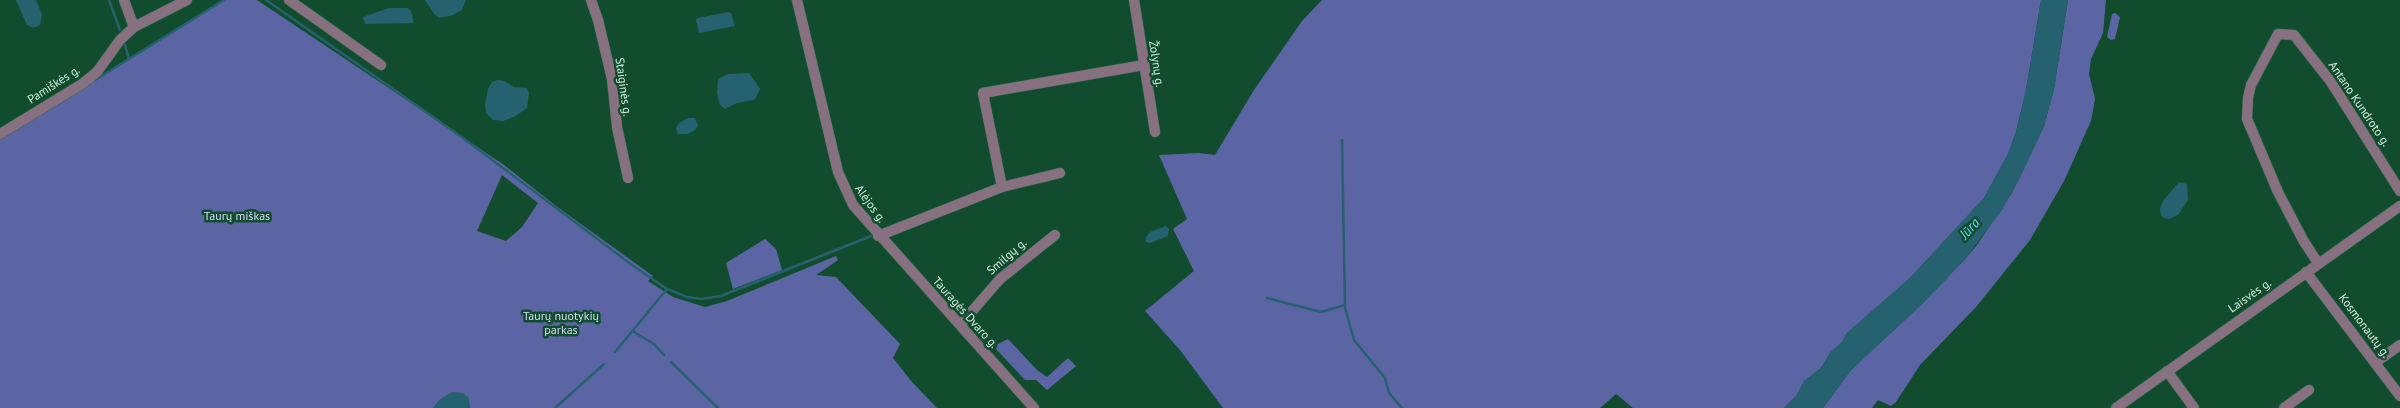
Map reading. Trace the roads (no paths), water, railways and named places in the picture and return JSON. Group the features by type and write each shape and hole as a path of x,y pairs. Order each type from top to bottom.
{"street":[{"path":"124,0 134,27"},
{"name":"Pamiškės g.","path":"0,134 97,72 120,40 134,27 187,0"},
{"path":"289,0 381,65"},
{"name":"Staiginės g.","path":"591,0 598,20 612,79 617,128 628,178"},
{"name":"Alėjos g.","path":"797,0 842,186 852,206 878,236 1002,187 1060,173"},
{"name":"Žolynų g.","path":"1134,0 1155,132"},
{"name":"Antano Kundroto g.","path":"2318,263 2303,240 2278,192 2247,119 2251,85 2278,34 2294,35 2344,101 2400,191"},
{"path":"1002,187 983,93 1144,65"},
{"name":"Laisvės g.","path":"2116,408 2400,206"},
{"name":"Smilgų g.","path":"960,325 1000,279 1055,235"},
{"name":"Tauragės Dvaro g.","path":"878,236 1034,408"},
{"name":"Kosmonautų g.","path":"2306,272 2400,396"},
{"path":"2376,362 2400,345"},
{"path":"2167,371 2194,408"},
{"path":"2284,408 2309,390"}],"water":[{"path":"16,0 36,0 42,15 40,25 33,28 27,25"},
{"path":"425,0 466,0 462,10 453,15 440,18 435,15"},
{"name":"Jūra","path":"2041,0 2068,0 2054,89 2044,126 2021,176 2002,210 1965,259 1922,304 1851,370 1823,408 1784,408 1797,395 1804,381 1821,368 1830,353 1842,342 1847,333 1910,278 1984,198 2008,154 2016,132 2026,90"},
{"path":"389,8 408,8 411,11 414,23 365,24 363,17"},
{"path":"731,13 735,26 699,33 696,20 698,18"},
{"path":"749,73 760,89 757,96 754,100 737,103 725,109 720,105 717,93 718,79 728,74"},
{"path":"498,80 514,87 527,88 529,93 527,108 514,117 503,121 493,120 486,113 485,105 488,89 492,82"},
{"path":"688,118 695,118 698,125 695,130 688,134 678,134 676,128 679,123"},
{"path":"2179,182 2187,184 2188,200 2178,215 2169,219 2164,218 2161,215 2160,209 2163,201"},
{"path":"1166,226 1169,229 1168,236 1150,243 1146,242 1146,237 1150,232"},
{"path":"452,392 463,393 469,398 470,408 433,408 439,400"}],"waterway":[{"path":"109,0 120,30"},
{"path":"95,80 224,0"},
{"path":"266,0 463,138 632,265 667,289 687,297 701,299 721,296 871,236"},
{"path":"125,45 129,59"},
{"path":"1342,140 1345,308 1354,340 1385,378 1389,393 1402,408"},
{"path":"615,352 667,289"},
{"path":"1267,298 1321,312 1345,305"},
{"path":"634,332 654,344 664,355"},
{"path":"671,362 718,408"},
{"path":"555,408 604,364"}],"park label":[{"name":"Taurų miškas","path":"237,217"},
{"name":"Taurų nuotykių parkas","path":"561,324"}]}
